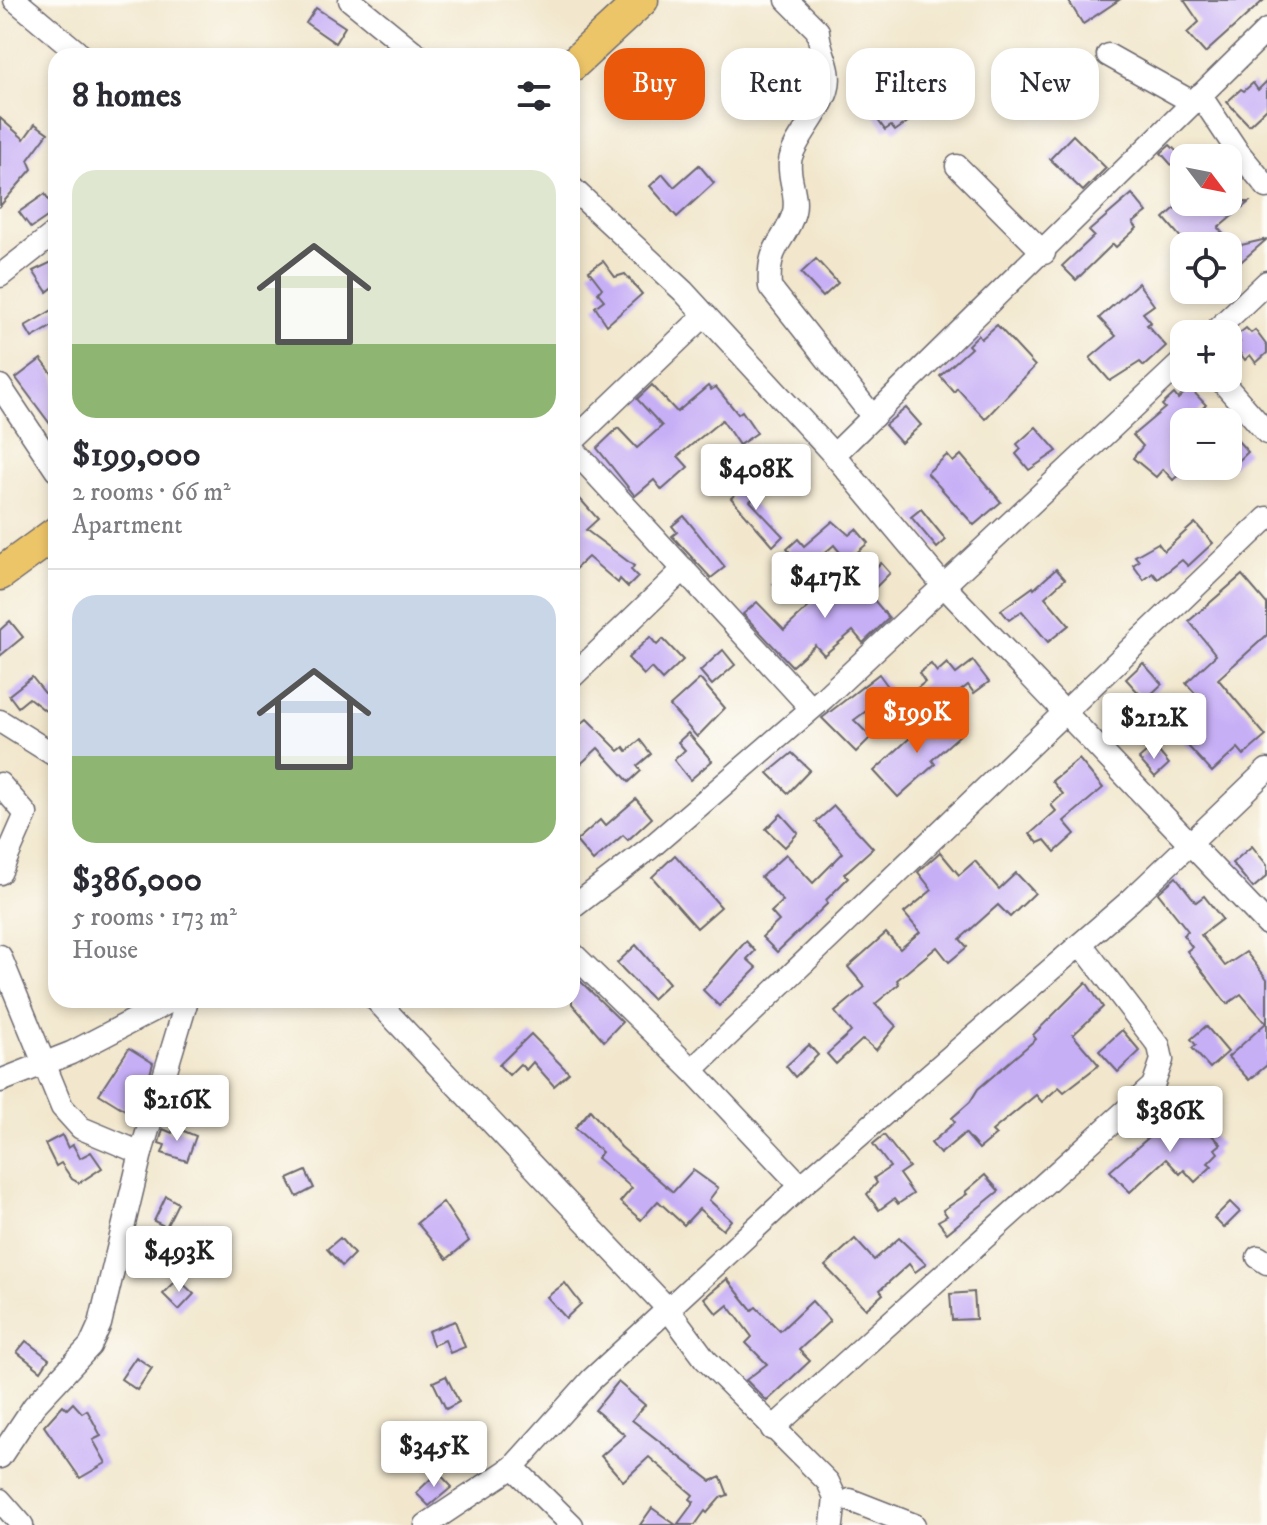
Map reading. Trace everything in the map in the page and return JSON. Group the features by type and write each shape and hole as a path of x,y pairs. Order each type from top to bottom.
{"highway":[{"path":"580,58 642,0"},
{"path":"0,574 48,539"}],"street":[{"path":"15,0 72,48"},
{"path":"351,0 409,48"},
{"path":"787,0 818,31 828,82 810,128 791,155 795,206 771,254 770,287 774,297 873,417"},
{"path":"834,455 1044,253 1267,30"},
{"path":"1108,55 1196,99 1267,187"},
{"path":"957,166 1044,253"},
{"path":"580,196 705,315 834,455 943,585 1267,924"},
{"path":"0,276 48,238"},
{"path":"1227,320 1267,282"},
{"path":"580,434 705,315"},
{"path":"580,902 650,848 811,708 1170,373"},
{"path":"0,386 48,458"},
{"path":"1231,392 1267,433"},
{"path":"580,457 811,708"},
{"path":"692,1070 1063,710 1267,518"},
{"path":"580,669 684,569"},
{"path":"0,721 48,751"},
{"path":"426,1525 513,1467 591,1380 801,1186 1081,944 1267,770"},
{"path":"0,784 26,814 0,873"},
{"path":"772,1429 1153,1086 1162,1060 1159,1046 1081,944"},
{"path":"0,956 62,1107 81,1128 141,1153"},
{"path":"580,961 692,1070 801,1186"},
{"path":"0,1081 46,1064 157,1008"},
{"path":"0,1457 34,1406 90,1346 100,1324 141,1153 185,1008"},
{"path":"384,1008 668,1309 705,1359 871,1525"},
{"path":"513,1467 572,1525"},
{"path":"832,1525 841,1495"},
{"path":"841,1495 914,1525"},
{"path":"0,1500 22,1525"}],"building":[{"path":"1068,0 1119,0 1083,24"},
{"path":"1184,0 1264,0 1205,53 1187,33 1199,22"},
{"path":"316,8 345,27 335,43 306,23"},
{"path":"1267,81 1267,108 1249,125 1227,102 1241,89 1244,91 1253,83 1258,90"},
{"path":"0,118 24,139 35,124 48,133 28,160 32,169 0,206"},
{"path":"878,120 909,121 895,131 891,126 885,130"},
{"path":"1073,135 1106,168 1083,191 1050,159"},
{"path":"1170,145 1170,163 1161,153"},
{"path":"699,165 714,183 677,217 650,186 663,174 674,187"},
{"path":"45,194 48,199 48,216 31,228 19,212"},
{"path":"1132,194 1147,212 1133,223 1137,228 1116,247 1113,244 1076,280 1062,266 1094,236 1089,231"},
{"path":"1170,213 1170,216 1232,216 1218,228 1222,232 1176,232 1164,218"},
{"path":"1267,239 1242,261 1242,245"},
{"path":"816,259 838,283 823,297 801,273"},
{"path":"603,261 615,277 625,274 642,294 607,325 595,307 604,300 598,293 602,288 589,271"},
{"path":"48,264 47,292 33,271"},
{"path":"1138,283 1154,305 1143,313 1151,322 1147,325 1166,346 1144,366 1140,362 1110,381 1090,358 1116,336 1099,318"},
{"path":"48,313 48,329 32,338 25,326"},
{"path":"997,325 1035,366 985,419 957,388 954,392 940,376 971,348 968,345 978,335 981,339"},
{"path":"1246,328 1251,333 1255,330 1267,346 1267,353 1256,363 1250,355 1245,360 1242,356 1242,331"},
{"path":"41,359 48,368 48,421 16,378"},
{"path":"652,385 677,412 708,386 711,390 716,387 738,414 742,411 757,433 739,445 722,420 678,456 688,467 662,490 654,480 635,496 597,448 618,428 637,448 662,426 637,399"},
{"path":"1186,392 1194,392 1206,405 1203,408 1170,408 1170,477 1163,469 1156,477 1133,458 1143,446 1133,435 1165,408 1162,405 1174,394 1178,399"},
{"path":"906,408 921,425 901,443 885,425"},
{"path":"1036,427 1057,451 1029,470 1016,454 1021,449 1017,444"},
{"path":"947,455 953,462 961,455 1001,502 974,525 927,473"},
{"path":"752,479 762,491 750,501 783,536 773,546 731,498"},
{"path":"580,499 598,519 586,530 634,566 631,570 638,577 628,587 620,579 618,583 588,557 580,564"},
{"path":"921,509 946,540 937,548 911,517"},
{"path":"684,516 725,567 711,578 672,536 677,532 672,526"},
{"path":"833,521 849,535 856,529 868,543 847,561 834,545 805,570 787,549 798,539 804,546"},
{"path":"1195,523 1213,543 1188,566 1182,560 1158,579 1153,573 1144,580 1133,565 1139,561 1135,556 1158,543 1164,551"},
{"path":"881,563 890,573 869,594 889,618 863,643 853,631 824,655 815,645 792,666 743,614 757,602 784,630 828,589 839,601"},
{"path":"1056,569 1065,579 1045,597 1069,625 1048,642 1022,611 1009,620 1001,610 1034,589"},
{"path":"789,570 797,580 781,594 773,584"},
{"path":"1242,575 1267,604 1267,635 1218,679 1266,736 1244,755 1238,748 1212,772 1174,731 1203,702 1186,683 1216,655 1189,621"},
{"path":"10,621 23,637 0,656 0,630"},
{"path":"650,637 657,645 663,639 683,660 662,680 651,668 644,675 628,658"},
{"path":"723,650 735,665 712,685 700,671"},
{"path":"973,661 989,682 974,693 968,685 928,717 910,694 925,682 919,673 931,664 937,672 947,663 956,674"},
{"path":"1143,663 1162,684 1145,700 1126,679"},
{"path":"879,674 892,692 854,720 871,737 856,752 822,718"},
{"path":"32,677 48,697 48,713 29,698 18,707 9,695"},
{"path":"700,679 725,708 697,737 670,706"},
{"path":"939,711 960,735 932,760 935,764 898,797 874,771"},
{"path":"587,719 619,751 624,747 627,751 640,740 651,754 637,766 641,771 629,782 598,748 580,765 580,725"},
{"path":"688,733 712,761 690,780 674,760 685,750 678,742"},
{"path":"1154,746 1169,764 1155,777 1139,759"},
{"path":"792,753 810,770 788,793 768,773"},
{"path":"1079,759 1103,788 1064,821 1075,834 1055,852 1045,840 1038,843 1030,834 1056,811 1051,805 1063,794 1052,781"},
{"path":"636,799 652,818 628,840 623,835 593,861 580,846 580,838 600,820 605,826"},
{"path":"834,806 873,848 844,874 848,878 826,900 828,903 777,952 762,937 779,921 771,912 783,901 761,877 786,854 813,883 843,853 816,822"},
{"path":"781,814 798,833 785,847 766,829"},
{"path":"1252,846 1267,865 1267,876 1253,888 1232,863"},
{"path":"940,852 959,875 975,861 999,889 1016,873 1035,893 1010,917 998,905 960,939 967,947 949,962 937,947 897,980 899,984 875,1004 896,1026 876,1050 863,1039 836,1064 827,1054 851,1032 835,1012 865,987 848,967 886,933 900,949 920,932 904,913 932,890 918,872"},
{"path":"675,855 721,907 697,928 652,877"},
{"path":"1176,877 1196,902 1204,896 1222,919 1201,935 1225,966 1246,952 1267,979 1267,1065 1249,1080 1228,1057 1266,1023 1241,994 1227,1004 1187,951 1192,947 1183,935 1188,931 1158,893"},
{"path":"746,941 755,951 747,959 757,968 719,1006 703,990"},
{"path":"636,945 669,983 652,999 617,963"},
{"path":"580,981 622,1022 604,1041 575,1008 580,1008"},
{"path":"1086,982 1103,1007 1073,1035 1099,1065 1064,1092 1059,1087 1042,1102 1036,1095 992,1131 996,1135 979,1149 965,1133 940,1154 931,1143 955,1122 952,1118 970,1102 978,1089 1036,1039 1033,1035"},
{"path":"1206,1026 1228,1052 1210,1068 1192,1048 1196,1045 1191,1039"},
{"path":"1122,1030 1140,1051 1118,1072 1099,1051"},
{"path":"531,1034 569,1073 554,1086 533,1062 526,1070 520,1064 509,1075 499,1065"},
{"path":"809,1045 818,1055 795,1077 786,1066"},
{"path":"129,1048 153,1063 147,1085 143,1083 125,1110 99,1094"},
{"path":"590,1110 621,1147 673,1192 693,1170 718,1188 709,1200 731,1220 723,1230 699,1209 684,1225 658,1201 641,1220 620,1202 632,1188 597,1158 602,1152 575,1128"},
{"path":"1193,1117 1221,1144 1215,1149 1218,1153 1208,1163 1212,1166 1195,1182 1184,1170 1180,1174 1166,1159 1130,1192 1110,1171 1162,1126 1170,1137"},
{"path":"174,1127 196,1136 187,1161 162,1153 165,1145 159,1143 163,1129 172,1133"},
{"path":"62,1135 68,1148 73,1145 80,1158 91,1152 102,1168 79,1183 72,1179 61,1163 56,1166 45,1144"},
{"path":"884,1135 909,1167 899,1174 913,1194 898,1204 894,1199 879,1210 867,1194 877,1183 874,1178 890,1167 873,1144"},
{"path":"306,1171 314,1188 297,1197 288,1179"},
{"path":"985,1175 999,1191 947,1233 938,1221 947,1216 943,1210 967,1194 965,1192"},
{"path":"166,1196 178,1203 166,1227 154,1221"},
{"path":"443,1202 469,1241 447,1259 417,1223"},
{"path":"1230,1202 1240,1212 1224,1228 1214,1218"},
{"path":"340,1238 354,1254 342,1266 327,1249"},
{"path":"899,1238 926,1264 915,1272 909,1264 880,1290 883,1294 866,1309 825,1266 855,1239 874,1260"},
{"path":"137,1242 161,1259 152,1272 130,1257"},
{"path":"178,1279 194,1294 179,1310 163,1294"},
{"path":"727,1279 752,1310 756,1307 780,1331 812,1301 830,1321 799,1350 810,1361 767,1401 746,1380 767,1364 746,1343 752,1337 728,1305 717,1314 704,1298"},
{"path":"565,1283 581,1304 566,1318 547,1297"},
{"path":"974,1292 976,1319 952,1320 950,1294"},
{"path":"455,1321 465,1347 450,1353 445,1340 433,1345 428,1331"},
{"path":"26,1341 49,1359 41,1371 17,1352"},
{"path":"136,1357 152,1368 137,1390 121,1379"},
{"path":"446,1376 459,1402 446,1409 433,1382"},
{"path":"618,1382 645,1405 632,1420 711,1481 721,1477 728,1495 720,1498 707,1513 705,1511 695,1525 677,1525 694,1502 690,1499 693,1495 649,1457 623,1481 601,1456 625,1435 595,1410"},
{"path":"73,1403 82,1413 87,1410 101,1436 93,1440 106,1463 80,1478 44,1426 63,1405 67,1409"},
{"path":"438,1472 452,1487 429,1506 416,1493"},
{"path":"652,1508 676,1525 640,1525"}]}
